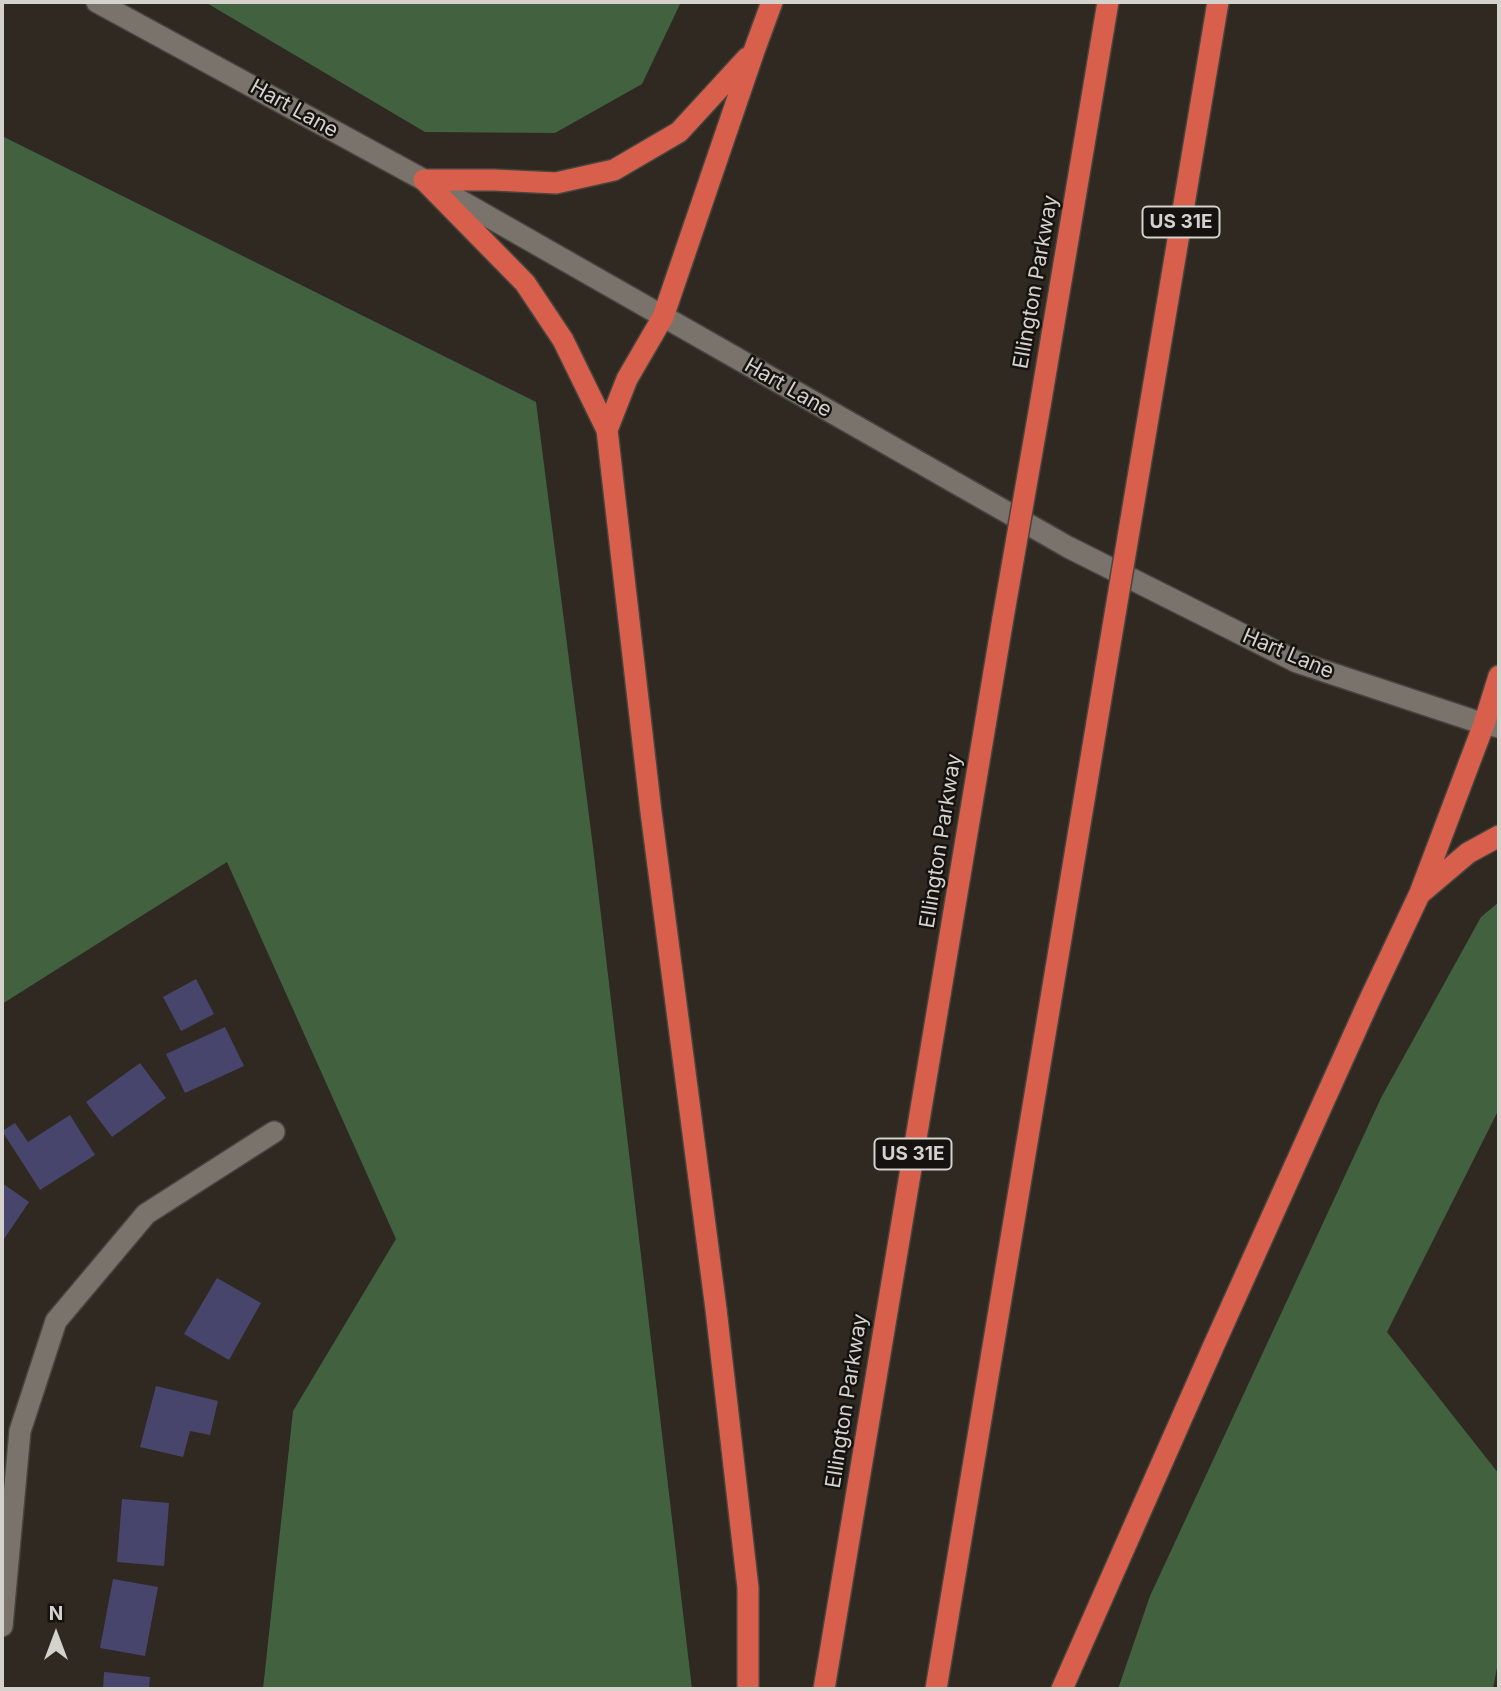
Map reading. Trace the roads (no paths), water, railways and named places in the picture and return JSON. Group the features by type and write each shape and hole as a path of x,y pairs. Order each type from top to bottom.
{"highway":[{"path":"607,430 626,379 663,317 772,2"},
{"name":"Ellington Parkway","path":"824,1689 1108,2"},
{"name":"US 31E","path":"936,1689 1218,2"},
{"path":"424,180 556,183 614,170 679,132 754,51"},
{"path":"424,180 525,283 563,340 607,430 651,812 718,1322 748,1588 748,1689"},
{"path":"1062,1689 1219,1333 1420,893 1492,726 1499,676"},
{"path":"1420,893 1468,853 1499,836"}],"main road":[{"name":"Hart Lane","path":"97,2 424,180 1068,547 1297,662 1492,726"},
{"path":"2,1626 20,1431 56,1321 146,1214 274,1132"}]}
